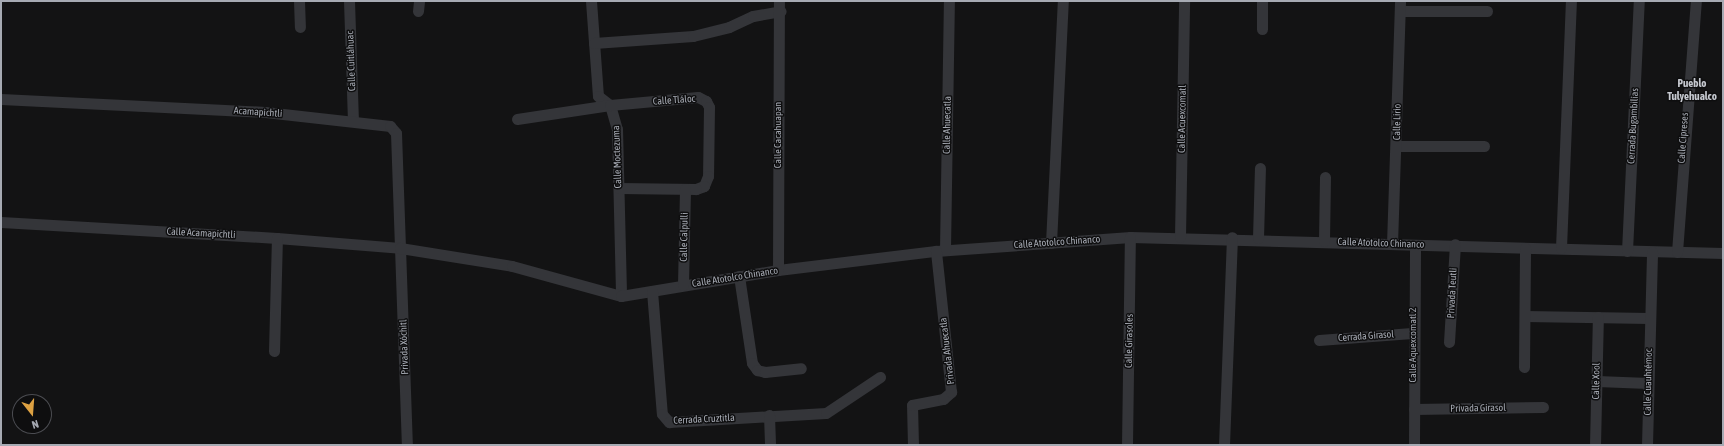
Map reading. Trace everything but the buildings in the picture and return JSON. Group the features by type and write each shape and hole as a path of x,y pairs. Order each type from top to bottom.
{"street":[{"path":"299,1 300,27"},
{"name":"Calle Cuitláhuac","path":"349,1 353,120"},
{"name":"Calle Moctezuma","path":"591,1 598,96 610,105 617,129 621,296"},
{"name":"Calle Ahuecatla","path":"941,250 949,1"},
{"path":"1051,243 1062,1"},
{"name":"Calle Acuexcomatl","path":"1180,237 1184,1"},
{"path":"1262,1 1262,29"},
{"path":"1561,248 1571,1"},
{"name":"Cerrada Bugambilias","path":"1627,251 1639,1"},
{"name":"Calle Cipreses","path":"1677,252 1696,1"},
{"path":"594,43 693,36 729,27 780,6"},
{"name":"Calle Cacahuapan","path":"778,270 780,6"},
{"path":"1400,6 1487,11"},
{"name":"Calle Lirio","path":"1392,244 1400,6"},
{"name":"Calle Tláloc","path":"517,119 610,105 698,97 706,101 709,107 708,176 704,186 685,189 619,188"},
{"name":"Acamapichtli","path":"1,99 266,112 353,120 390,126 396,133 400,248"},
{"path":"1396,146 1484,146"},
{"path":"1258,238 1260,168"},
{"path":"1324,241 1325,177"},
{"name":"Calle Calpulli","path":"682,285 685,189"},
{"name":"Calle Acamapichtli","path":"1,222 277,238 400,248"},
{"name":"Calle Atotolco Chinanco","path":"400,248 512,266 621,296 778,270 941,250 1130,237 1232,237 1415,245 1455,244 1525,248 1723,253"},
{"name":"Calle Girasoles","path":"1127,445 1130,237"},
{"path":"1224,445 1232,237"},
{"path":"274,351 277,238"},
{"name":"Privada Teutli","path":"1449,342 1455,244"},
{"name":"Calle Aquexcomatl 2","path":"1414,445 1412,332 1415,245"},
{"name":"Privada Xóchitl","path":"400,248 407,445"},
{"path":"1524,367 1525,248"},
{"name":"Privada Ahuecatla","path":"913,445 912,405 942,399 951,392 941,250"},
{"name":"Calle Cuauhtémoc","path":"1646,445 1652,252"},
{"path":"739,276 752,363 757,370 764,372 801,368"},
{"name":"Cerrada Cruztitla","path":"652,291 662,414 669,422 769,415"},
{"path":"1525,316 1649,318"},
{"name":"Calle Xool","path":"1595,445 1598,317"},
{"name":"Cerrada Girasol","path":"1319,340 1412,332"},
{"path":"770,445 769,415 826,413 880,377"},
{"path":"1597,381 1648,383"},
{"name":"Privada Girasol","path":"1414,409 1543,407"}],"district":[{"name":"Pueblo Tulyehualco","path":"1692,90"}]}
